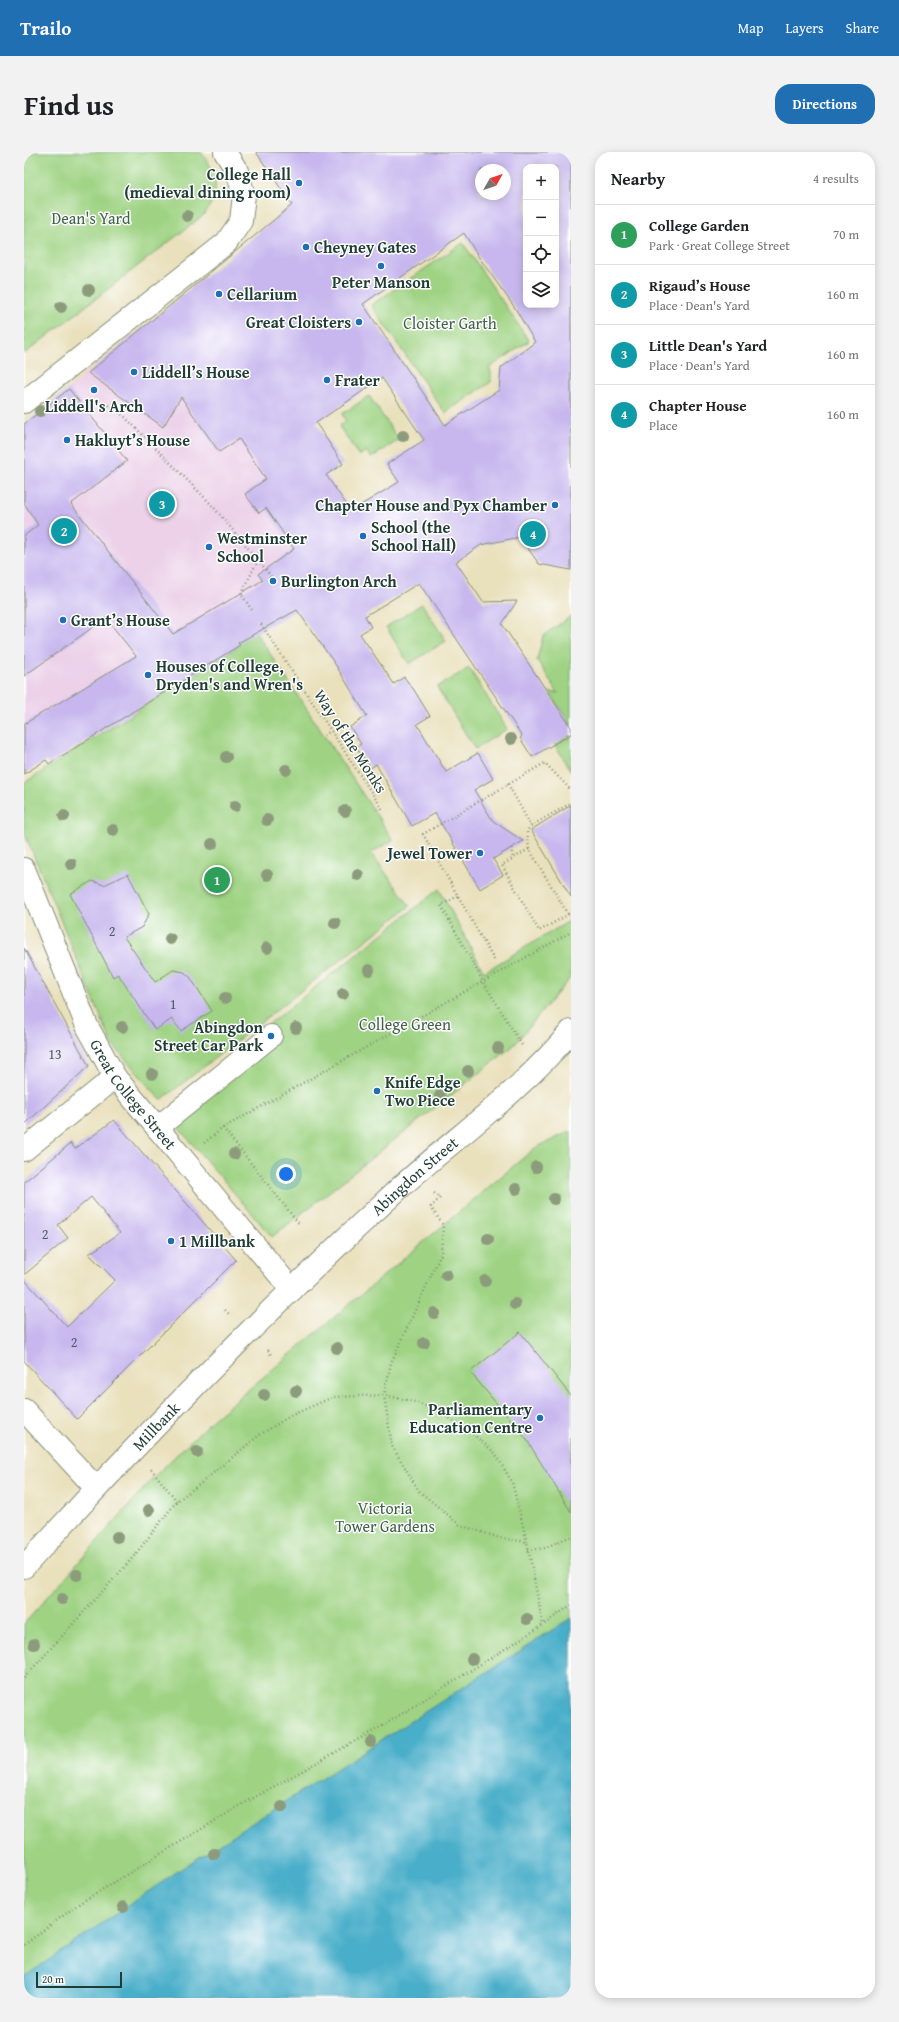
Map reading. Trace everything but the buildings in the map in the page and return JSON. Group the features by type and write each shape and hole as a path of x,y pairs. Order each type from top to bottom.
{"street":[{"path":"24,402 226,243 241,221 244,195 237,171 225,152"},
{"name":"Great College Street","path":"24,869 87,1026 115,1077 292,1290"},
{"name":"Abingdon Street","path":"292,1290 394,1193 490,1111 540,1065 571,1031"},
{"path":"157,1128 271,1036"},
{"path":"24,1150 115,1077"},
{"name":"Millbank","path":"24,1567 96,1488 292,1290"},
{"path":"24,1410 96,1488"}],"path":[{"path":"105,403 125,417 210,502 272,578"},
{"path":"252,610 241,594 258,560"},
{"name":"Way of the Monks","path":"261,624 383,810"},
{"path":"324,735 331,731"},
{"path":"494,960 423,834 545,763 571,790"},
{"path":"508,784 531,826"},
{"path":"530,849 502,865 539,931 570,914 530,849 527,832 531,826 571,803"},
{"path":"511,848 513,858"},
{"path":"458,896 441,905 482,980 522,1046"},
{"path":"202,1145 224,1128 482,980 571,932"},
{"path":"224,1128 300,1225"},
{"path":"440,1198 431,1207 443,1225 441,1254 391,1363 384,1395 392,1446 419,1490 460,1525 500,1538 527,1542"},
{"path":"24,1678 130,1561 177,1501 258,1436 290,1416 333,1397 384,1395 415,1402 441,1413 467,1429 495,1453 512,1482 527,1542 543,1625"},
{"path":"150,1468 177,1501"},
{"path":"528,1550 544,1548 571,1536"},
{"path":"24,1945 80,1904 241,1805 384,1725 543,1625 571,1605"}],"shaded area":[{"name":"Westminster School","path":"157,316 208,379 324,470 351,511 441,456 297,610 275,622 271,616 240,645 49,764 46,760 24,774 24,424 80,380 82,375 87,373"}],"green space":[{"name":"Dean's Yard","path":"24,152 201,152 216,174 215,196 205,214 24,354"},
{"name":"Cloister Garth","path":"463,243 529,341 489,368 491,372 491,382 445,413 371,305"},
{"path":"369,396 399,440 371,458 366,451 359,456 339,426 346,421 342,414"},
{"path":"422,604 446,641 409,664 386,627"},
{"path":"571,616 571,726 550,692 558,693 537,660 543,636"},
{"path":"255,631 393,840 371,853 410,906 161,1100 112,1044 24,832 24,783 239,646 238,643"},
{"path":"469,668 507,729 475,749 437,687"},
{"path":"571,735 571,771 555,745"},
{"name":"College Green","path":"439,889 484,972 571,920 571,977 513,1046 272,1237 176,1125 264,1028"},
{"name":"Victoria Tower Gardens","path":"571,1131 571,1618 184,1867 24,1977 24,1624 156,1475 210,1422 535,1148"}],"water":[{"path":"571,1618 571,1998 24,1998 24,1977 184,1867"}],"place":[{"name":"College Hall (medieval dining room)","path":"299,183"},
{"name":"Cheyney Gates","path":"306,247"},
{"name":"Peter Manson","path":"381,266"},
{"name":"Cellarium","path":"219,294"},
{"name":"Great Cloisters","path":"359,322"},
{"name":"Liddell’s House","path":"134,372"},
{"name":"Frater","path":"327,380"},
{"name":"Liddell's Arch","path":"94,390"},
{"name":"Hakluyt’s House","path":"67,440"},
{"name":"Little Dean's Yard","path":"162,504"},
{"name":"Chapter House and Pyx Chamber","path":"555,505"},
{"name":"Rigaud’s House","path":"64,531"},
{"name":"Chapter House","path":"533,534"},
{"name":"School (the School Hall)","path":"363,536"},
{"name":"Westminster School","path":"209,547"},
{"name":"Burlington Arch","path":"273,581"},
{"name":"Grant’s House","path":"63,620"},
{"name":"Houses of College, Dryden's and Wren's","path":"148,675"},
{"name":"Jewel Tower","path":"480,853"},
{"name":"College Garden","path":"217,880"},
{"name":"Abingdon Street Car Park","path":"271,1036"},
{"name":"Knife Edge Two Piece","path":"377,1091"},
{"name":"1 Millbank","path":"171,1241"},
{"name":"Parliamentary Education Centre","path":"540,1418"}]}
